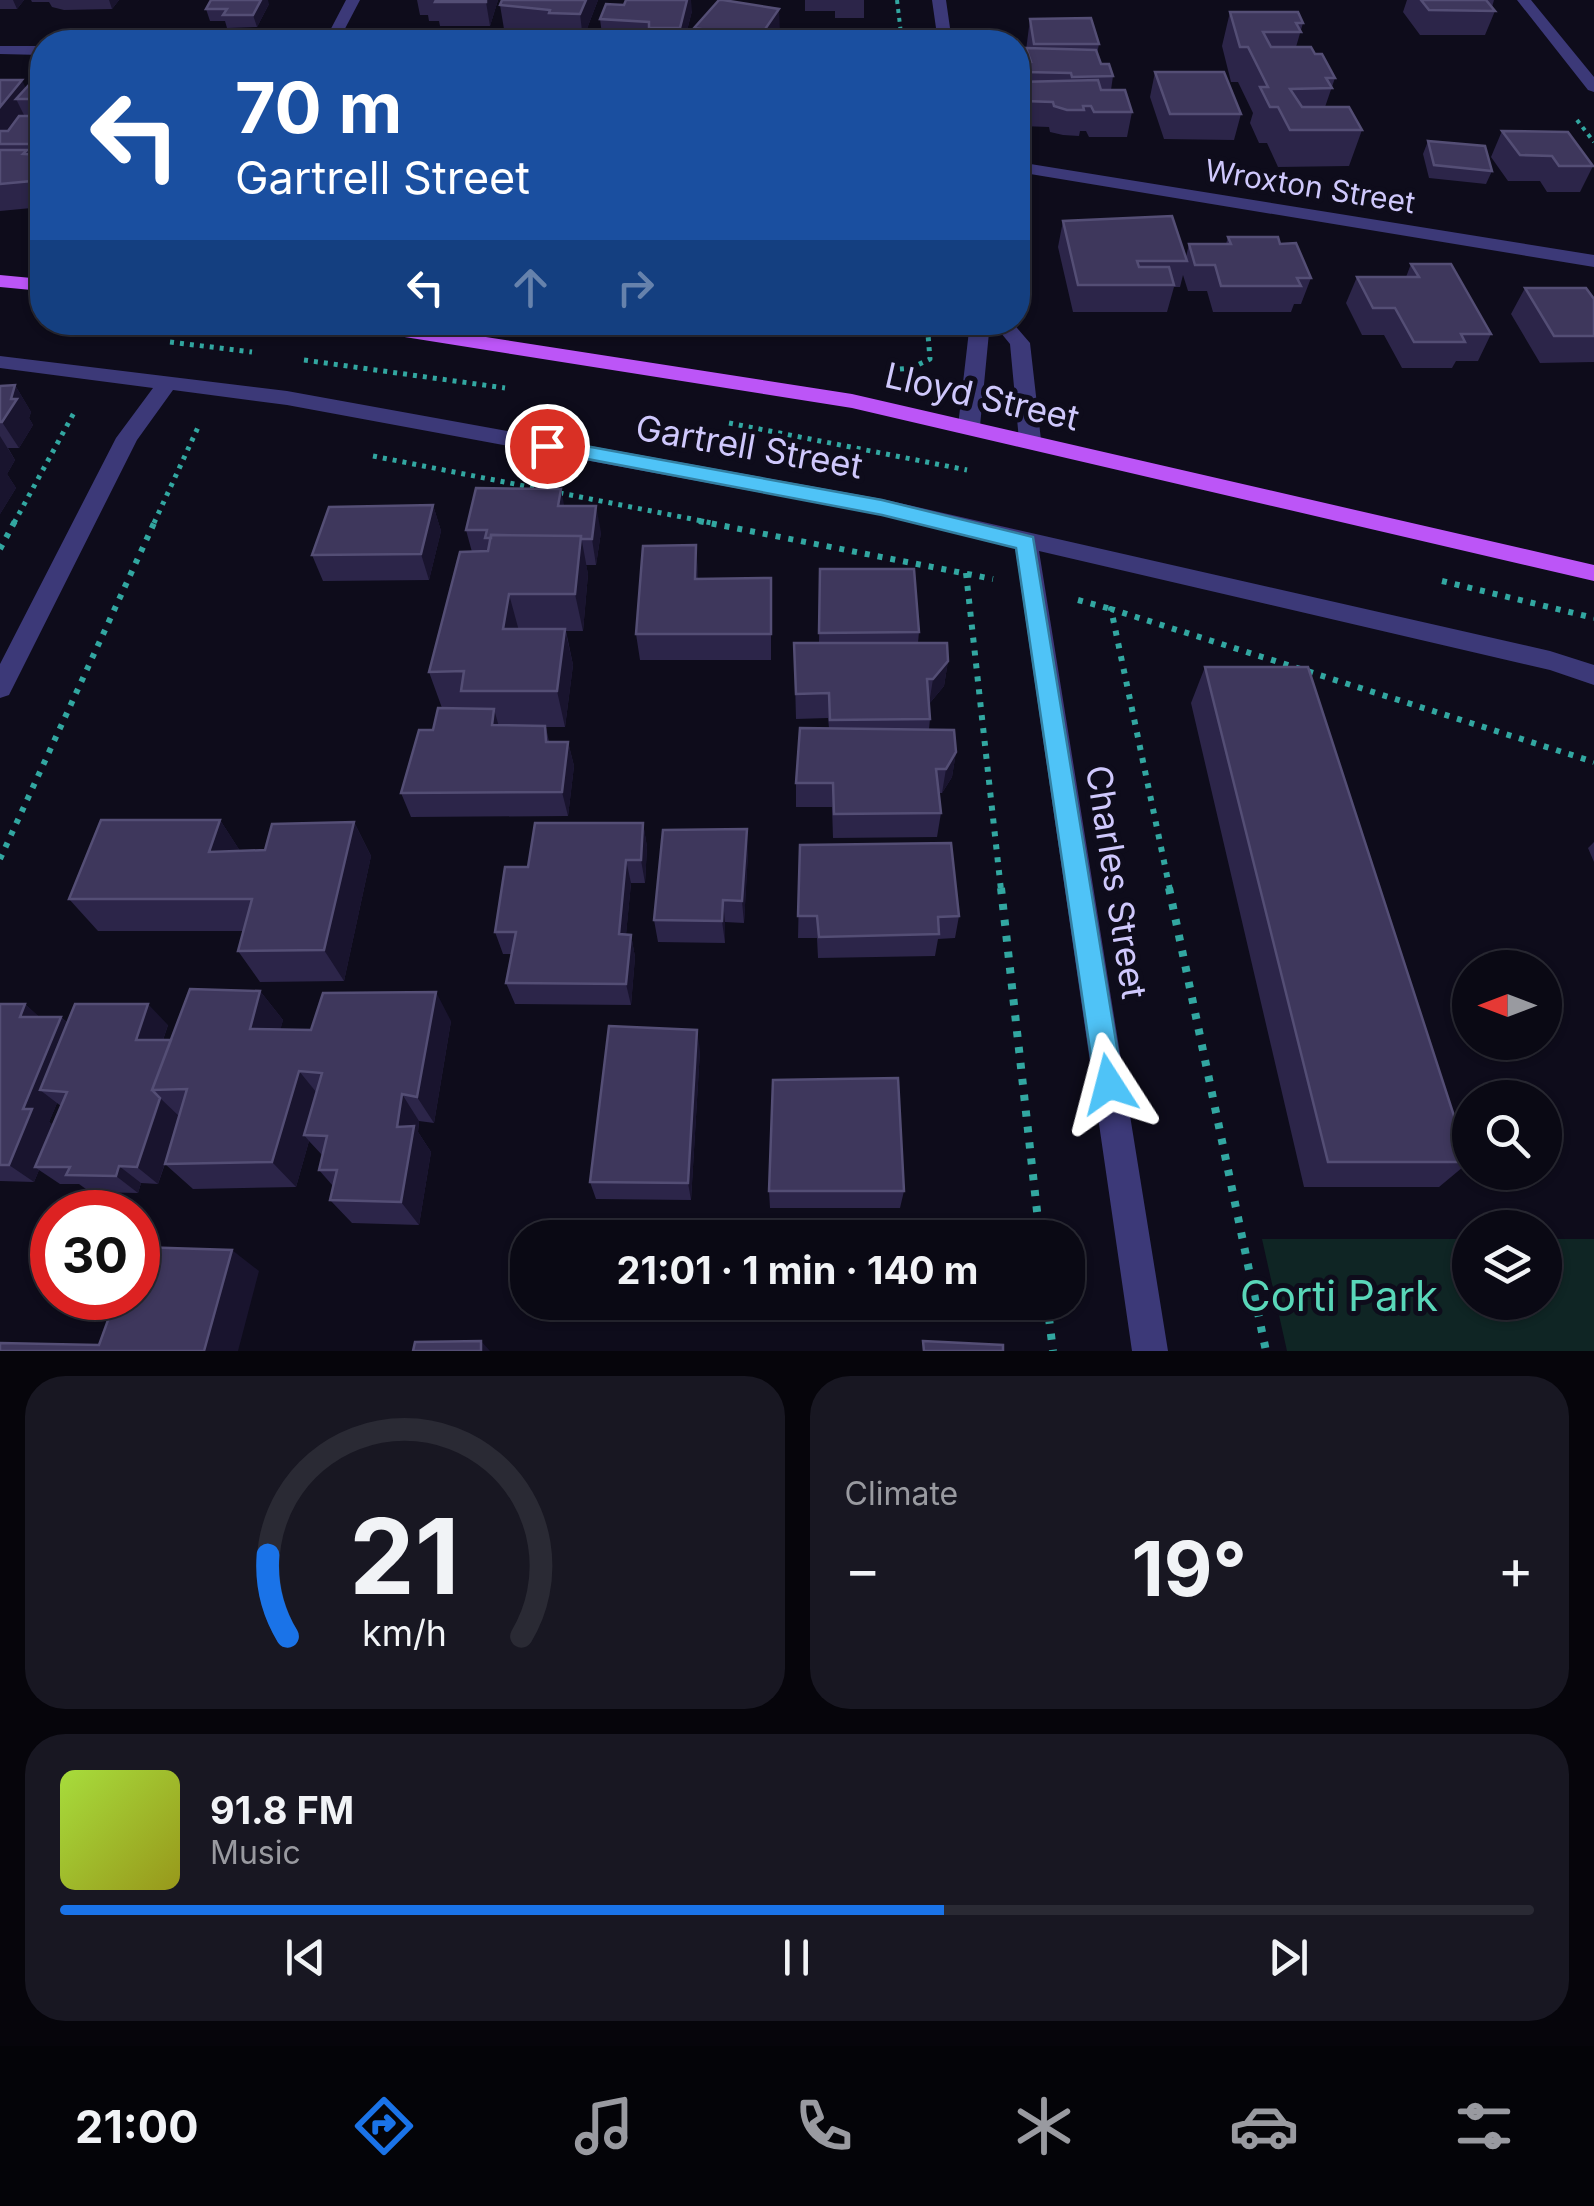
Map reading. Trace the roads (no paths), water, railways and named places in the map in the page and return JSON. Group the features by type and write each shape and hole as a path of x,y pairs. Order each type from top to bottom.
{"main road":[{"path":"0,281 30,284"},
{"name":"Lloyd Street","path":"431,335 852,401 1594,573"}],"street":[{"path":"338,30 353,0"},
{"path":"939,0 943,30"},
{"path":"1524,0 1594,87"},
{"path":"0,50 30,51"},
{"name":"Wroxton Street","path":"1030,169 1594,260"},
{"path":"970,426 979,335"},
{"path":"1012,335 1020,344 1030,440"},
{"name":"Gartrell Street","path":"0,362 325,405 882,508 1550,660 1594,675"},
{"path":"0,688 127,438 166,385"},
{"name":"Charles Street","path":"1026,542 1150,1351"}],"park label":[{"name":"Corti Park","path":"1339,1296"}]}
